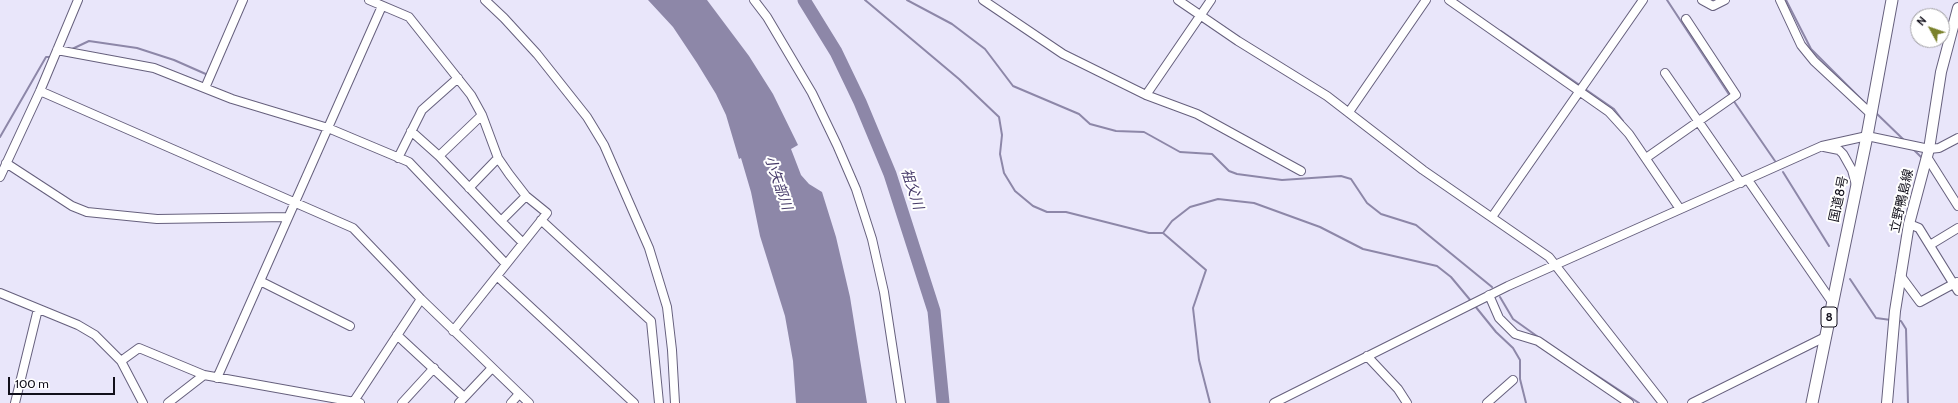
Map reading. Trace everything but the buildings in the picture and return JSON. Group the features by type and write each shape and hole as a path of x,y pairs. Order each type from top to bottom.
{"highway":[{"name":"国道8号","path":"1812,403 1867,136 1892,0"}],"main road":[{"name":"立野鴨島線","path":"1887,403 1895,311 1909,224 1921,174 1928,153 1941,72 1958,8"}],"street":[{"path":"0,177 40,91 78,0"},
{"path":"205,88 243,0"},
{"path":"369,0 409,17 471,95 482,115 498,158 526,196 547,213 453,331"},
{"path":"485,0 537,54 587,117 604,145 649,248 667,307 672,350 675,403"},
{"path":"754,0 775,29 812,94 837,145 856,189 872,239 884,292 901,403"},
{"path":"983,0 1063,54 1146,95 1197,114 1301,171"},
{"path":"1178,0 1349,112 1422,170 1549,257 1557,265 1663,403"},
{"path":"1146,95 1211,0"},
{"path":"1349,112 1426,0"},
{"path":"1449,0 1582,88 1609,112 1629,134 1680,209"},
{"path":"1492,217 1643,0"},
{"path":"1702,0 1713,6 1725,0"},
{"path":"1780,0 1801,45 1814,61 1871,114"},
{"path":"217,378 382,6"},
{"path":"1646,158 1736,95 1686,19"},
{"path":"57,50 154,68 205,88 328,128 409,162 506,264"},
{"path":"1665,73 1698,121 1744,181 1832,302"},
{"path":"398,158 422,110 458,78"},
{"path":"40,91 353,228 453,331 529,403"},
{"path":"439,156 482,115"},
{"path":"411,131 439,156 523,243"},
{"path":"1274,403 1478,300 1822,146 1867,136 1928,153 1958,138"},
{"path":"1822,146 1839,150 1843,154 1852,170 1856,185"},
{"path":"1928,153 1958,206"},
{"path":"469,188 498,158"},
{"path":"6,163 72,206 87,212 157,220 288,217"},
{"path":"501,221 526,196"},
{"path":"542,220 652,320 659,403"},
{"path":"1900,275 1920,302 1957,286 1919,228 1909,224"},
{"path":"1930,245 1958,228"},
{"path":"497,276 634,403"},
{"path":"260,281 350,326"},
{"path":"0,293 78,325 95,335 121,360 143,403"},
{"path":"1489,295 1499,318 1515,334 1538,341 1629,403"},
{"path":"121,360 139,348 204,375 351,402 421,299"},
{"path":"15,403 38,309"},
{"path":"397,335 434,368 462,400 492,368"},
{"path":"1692,403 1825,336"},
{"path":"1366,356 1398,389 1407,403"},
{"path":"402,403 434,368"},
{"path":"168,403 204,375"},
{"path":"1487,403 1494,400 1514,380"},
{"path":"511,403 519,394"}],"water":[{"name":"小矢部川","path":"648,0 707,0 749,56 773,94 798,145 791,149 801,175 809,184 822,192 836,237 850,297 867,403 796,403 793,361 785,316 760,236 751,192 741,158 739,159 726,115 716,94 673,27"}],"waterway":[{"name":"祖父川","path":"804,0 836,52 860,102 890,174 934,311 943,403"},
{"path":"865,0 959,79 999,117 1002,135 1000,154 1004,173 1015,191 1033,206 1047,212 1066,212 1149,233 1163,233 1206,270 1193,308 1199,360 1210,403"},
{"path":"907,0 952,24 985,49 1013,86 1079,114 1090,124 1116,131 1144,132 1180,152 1212,154 1229,171 1237,174 1282,180 1341,176 1351,179 1367,203 1381,214 1416,225 1492,287"},
{"path":"1667,0 1730,96"},
{"path":"1786,0 1811,49 1866,104"},
{"path":"1501,31 1581,86"},
{"path":"70,50 89,41 137,48 174,60 208,75"},
{"path":"0,137 46,57 52,57"},
{"path":"1585,89 1614,109 1623,121"},
{"path":"1733,100 1775,161"},
{"path":"1875,112 1905,141"},
{"path":"1912,148 1923,159"},
{"path":"1783,172 1829,246"},
{"path":"1163,233 1172,221 1190,207 1218,199 1254,203 1320,227 1363,249 1437,266 1451,277 1471,301"},
{"path":"1850,279 1876,318 1891,320"},
{"path":"1500,297 1513,319 1541,339"},
{"path":"1475,306 1496,332 1513,348 1520,360 1520,379 1526,403"},
{"path":"1897,321 1901,321 1906,329 1908,403"},
{"path":"1590,371 1639,403"}]}
